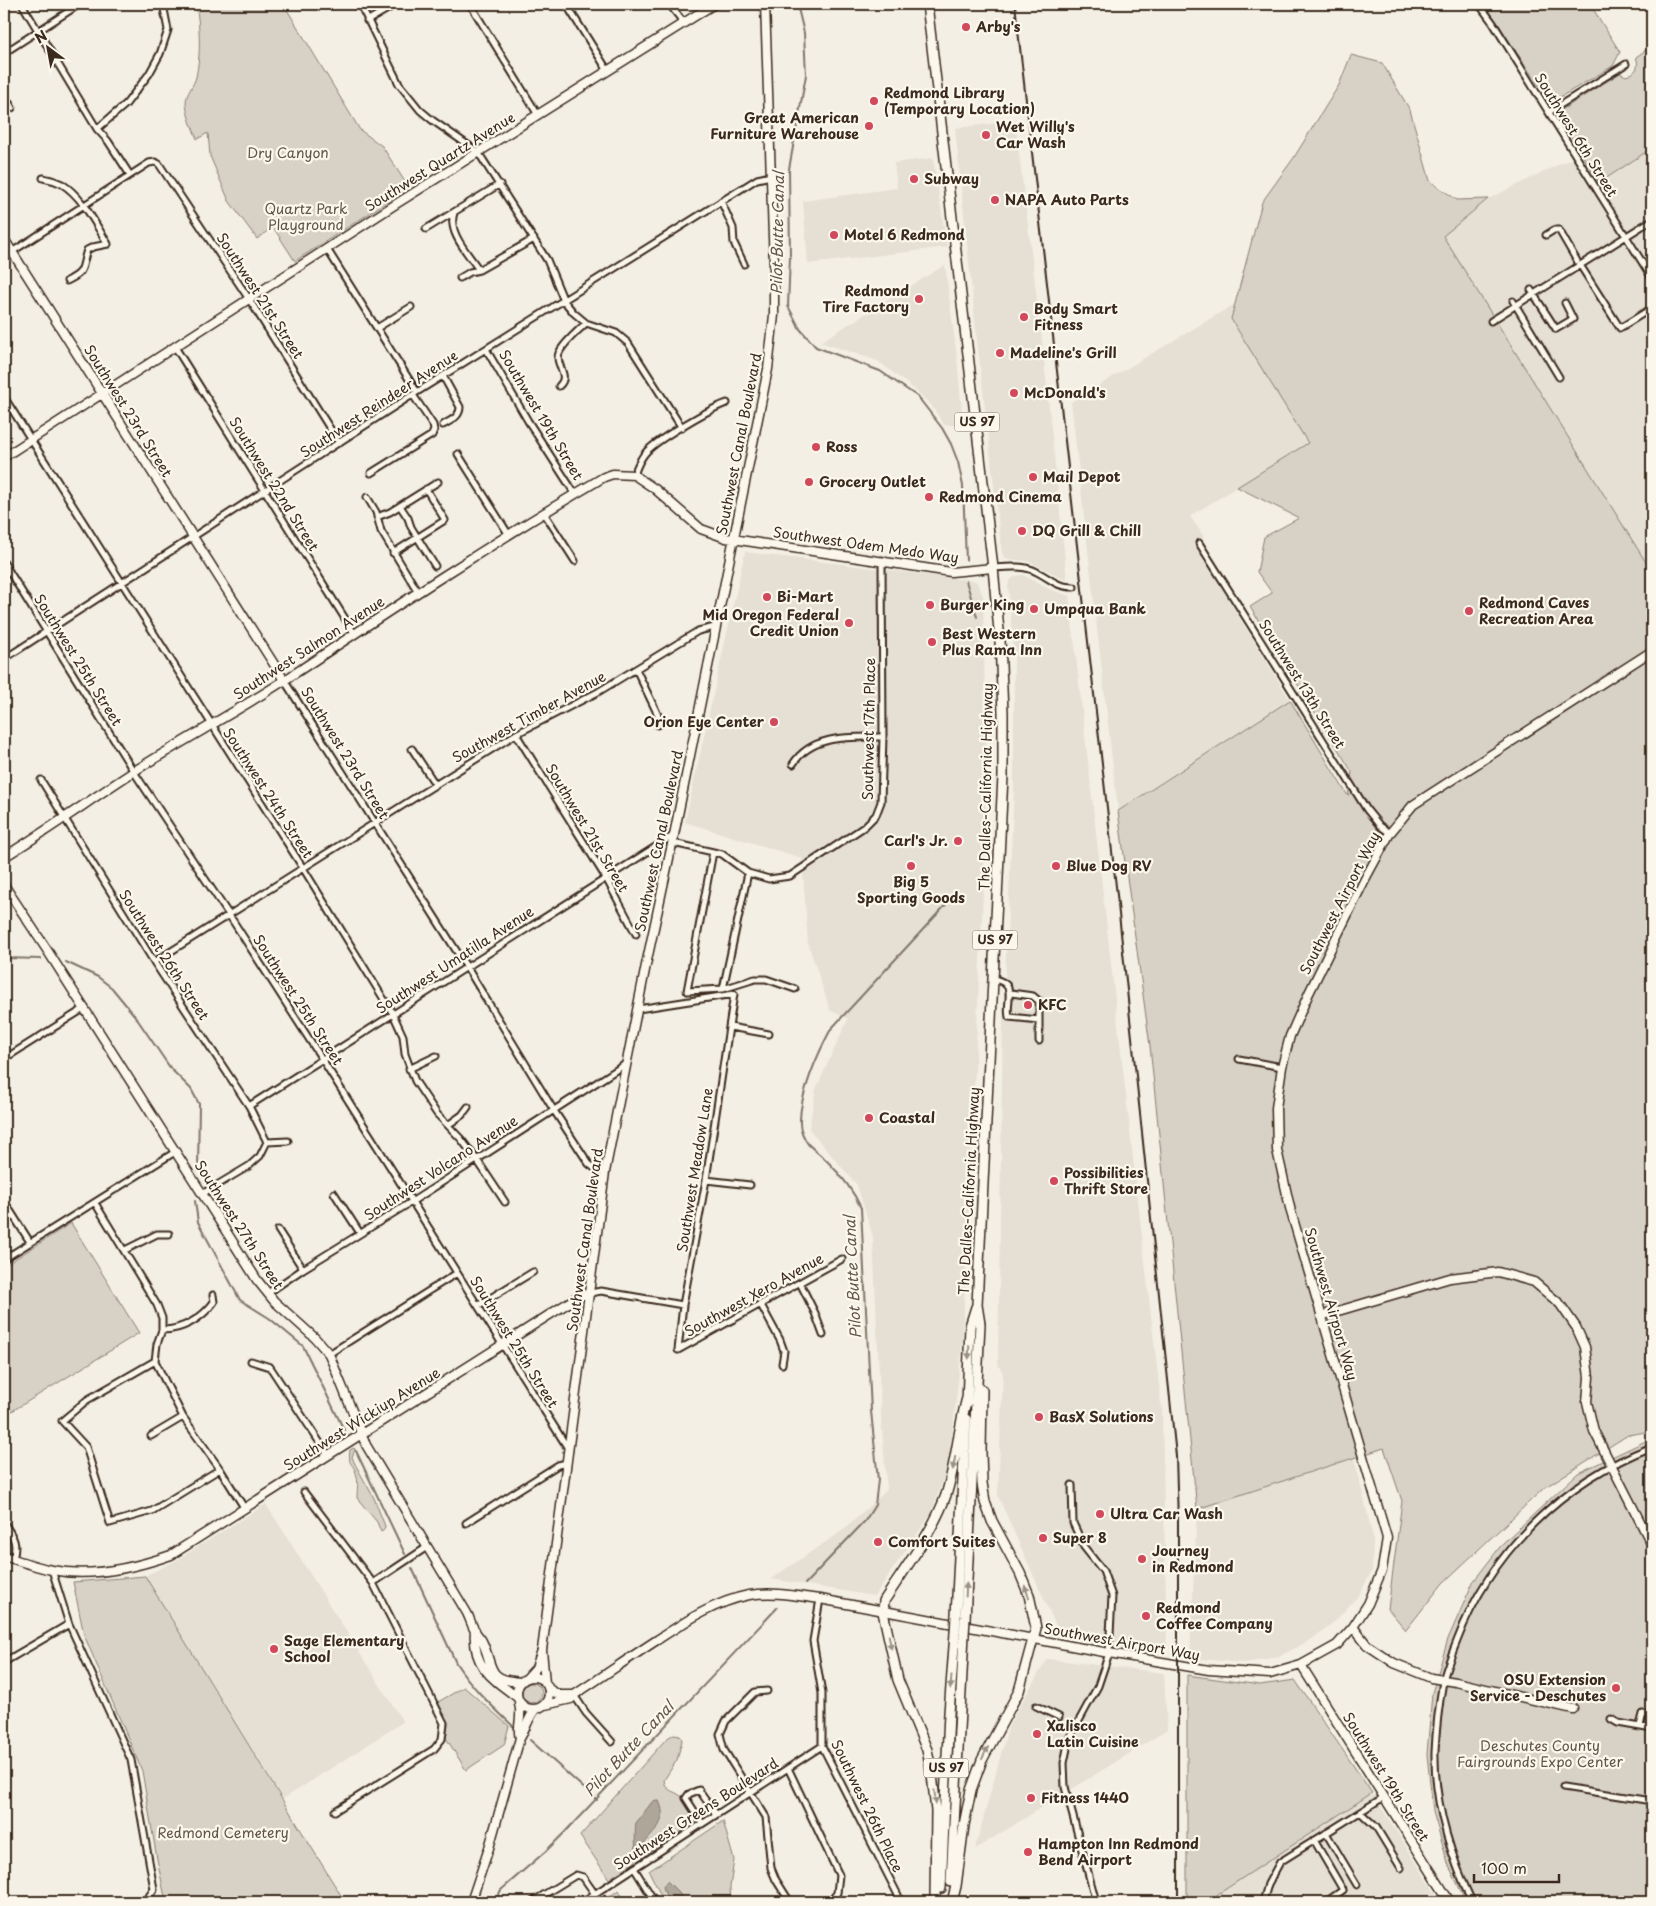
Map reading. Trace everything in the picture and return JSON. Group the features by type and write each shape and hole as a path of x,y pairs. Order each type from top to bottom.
{"highway":[{"name":"The Dalles-California Highway","path":"928,4 994,568 1000,641 1003,731 1001,842 977,1304 980,1324 959,1634 951,1902"},
{"name":"The Dalles-California Highway","path":"960,1618 970,1326 977,1304"},
{"path":"951,1902 956,1886 964,1825 971,1790 982,1760 1019,1691 1036,1628 1029,1595 1020,1573 992,1521 982,1483 982,1375 978,1348"},
{"path":"935,1902 936,1811 932,1774 927,1750 898,1680 883,1612 884,1600 935,1520 945,1497 951,1477 960,1422 967,1398"},
{"name":"The Dalles-California Highway","path":"940,1902 949,1713 959,1634"}],"main road":[{"name":"Southwest Quartz Avenue","path":"4,457 478,152 714,4"},
{"name":"Southwest Canal Boulevard","path":"524,1680 534,1673 542,1650 605,1172 768,369 774,315 774,266 765,4"},
{"name":"Southwest 23rd Street","path":"4,239 284,680"},
{"name":"Southwest Salmon Avenue","path":"4,857 65,819 134,772 212,726 418,592 575,494 604,477 613,474 634,475"},
{"path":"634,475 655,489 701,528 717,536 734,539"},
{"name":"Southwest Odem Medo Way","path":"734,539 951,572 994,568"},
{"name":"Southwest Airport Way","path":"545,1704 571,1699 574,1695 695,1616 721,1603 749,1595 779,1593 820,1599 1109,1654 1236,1673 1270,1674 1301,1664 1337,1645 1353,1627 1368,1604 1382,1570 1386,1538 1291,1212 1277,1150 1276,1108 1282,1067 1290,1036 1365,879 1390,833 1413,804 1652,651"},
{"name":"Southwest 27th Street","path":"4,885 257,1280 274,1302 315,1338 330,1354 366,1445 467,1613 482,1641 488,1663 500,1678 508,1681 524,1680"},
{"path":"1321,1316 1450,1278 1498,1272 1534,1282 1560,1304 1576,1327 1585,1347 1589,1377 1587,1402 1594,1431 1652,1544"},
{"name":"Southwest Wickiup Avenue","path":"4,1556 52,1570 97,1572 146,1564 171,1555 579,1296 590,1293"},
{"path":"1353,1627 1367,1644 1394,1663 1431,1678 1444,1679 1573,1710"},
{"name":"Southwest 27th Street","path":"475,1630 474,1640 481,1664 486,1673 518,1699"},
{"path":"471,1902 489,1848 520,1738 526,1729 531,1714 545,1704 548,1699 542,1650"},
{"name":"Southwest 19th Street","path":"1301,1664 1450,1902"},
{"path":"520,1738 518,1732 521,1712 517,1689 524,1680 537,1678 559,1695 574,1695"},
{"path":"518,1699 524,1707 535,1710"}],"street":[{"path":"4,257 130,176 108,141 97,129 22,4"},
{"path":"4,53 80,4"},
{"path":"97,129 126,104 149,74 160,54 168,30 164,4"},
{"path":"360,4 390,70 408,96 432,120 478,152 547,260 564,301 586,323 616,333 628,343 682,428"},
{"path":"367,21 396,4"},
{"path":"470,4 538,115"},
{"path":"566,4 608,70"},
{"path":"669,4 684,23"},
{"name":"Southwest 6th Street","path":"1479,4 1549,112 1652,278"},
{"path":"1549,112 1626,64"},
{"path":"4,94 12,108"},
{"name":"Southwest 21st Street","path":"130,176 149,163 155,162 159,164 249,299 339,443"},
{"name":"Southwest Reindeer Avenue","path":"4,659 415,393 757,179 771,176"},
{"path":"43,178 60,183 72,191 108,244 87,250 83,268 79,275 67,281"},
{"path":"426,229 500,184"},
{"path":"721,201 733,228 734,243 744,264"},
{"path":"454,213 452,218 454,231 479,270"},
{"path":"1491,321 1652,220"},
{"path":"1546,235 1554,230 1559,230 1620,328 1652,308"},
{"path":"460,278 470,272 479,270 534,239"},
{"path":"327,249 377,328 433,425 434,430 432,435 371,473"},
{"path":"1531,290 1556,329 1573,319 1565,304"},
{"path":"1513,301 1559,377"},
{"path":"377,328 411,307"},
{"path":"560,386 564,380 564,373 558,358 559,352 586,323"},
{"name":"Southwest 22nd Street","path":"175,347 354,633"},
{"name":"Southwest 19th Street","path":"486,349 528,421 575,494"},
{"path":"443,376 460,407 459,415 443,424"},
{"name":"Southwest 24th Street","path":"4,397 303,868 393,1014 403,1036 409,1069 437,1114 477,1160 505,1202"},
{"path":"634,475 638,464 646,452 656,444 712,409 727,403"},
{"path":"458,454 509,535"},
{"path":"377,517 400,506 438,482"},
{"path":"393,553 445,520 426,489"},
{"path":"367,497 376,512 381,531 418,592"},
{"path":"400,506 408,518 410,527 435,566"},
{"path":"544,514 574,561"},
{"name":"Southwest 13th Street","path":"1199,542 1367,810 1380,826 1390,833"},
{"name":"Southwest 17th Place","path":"673,843 722,854 748,873 769,879 790,876 864,828 876,815 881,802 883,737 882,560"},
{"name":"Southwest 25th Street","path":"4,563 134,772 413,1201 456,1273 479,1305 569,1451"},
{"path":"994,568 1014,566 1028,568 1057,585 1074,587"},
{"name":"Southwest Timber Avenue","path":"154,962 516,734 598,692 698,631 715,628"},
{"path":"636,669 658,715 660,721 658,725"},
{"name":"Southwest 23rd Street","path":"284,680 466,966 553,1109 589,1164 597,1170 605,1172"},
{"name":"Southwest 21st Street","path":"516,734 606,878 636,934"},
{"path":"793,764 799,754 812,745 835,738 883,737"},
{"path":"412,749 435,784"},
{"name":"Southwest 26th Street","path":"41,780 154,962 248,1106 267,1142"},
{"name":"Southwest Umatilla Avenue","path":"248,1106 674,834"},
{"path":"713,852 687,991 723,989 755,979 766,979 795,989"},
{"path":"723,989 748,873"},
{"path":"993,979 1000,980 1010,990 1007,1010 1009,1017 1039,1020"},
{"path":"1011,993 1037,998 1040,1005 1039,1041"},
{"name":"Southwest Meadow Lane","path":"638,1009 734,994 706,1180 683,1304 678,1350"},
{"path":"4,1059 84,1008"},
{"path":"730,1027 769,1034"},
{"path":"409,1069 436,1056"},
{"path":"1239,1059 1282,1067"},
{"name":"Southwest Volcano Avenue","path":"268,1293 628,1062"},
{"path":"448,1125 462,1115 468,1107"},
{"path":"202,1194 249,1166 260,1156 267,1142 288,1141"},
{"path":"4,1259 175,1152"},
{"path":"706,1180 750,1185"},
{"path":"334,1193 360,1233"},
{"path":"4,1201 30,1242"},
{"path":"95,1203 125,1250 157,1305 162,1318 162,1330 157,1344 155,1361 183,1417 220,1468 245,1509"},
{"path":"278,1230 303,1269"},
{"path":"125,1250 158,1234 169,1234"},
{"name":"Southwest Xero Avenue","path":"678,1350 842,1259"},
{"path":"479,1305 534,1272"},
{"path":"330,1354 456,1273"},
{"path":"800,1283 815,1313 823,1335"},
{"name":"Southwest Wickiup Avenue","path":"590,1293 601,1291 683,1304"},
{"path":"162,1330 183,1327 196,1319 207,1311 214,1302 214,1295"},
{"path":"760,1305 773,1325 784,1351 782,1364"},
{"path":"155,1361 87,1400 62,1421 86,1447 110,1523 152,1511 220,1468"},
{"path":"251,1361 270,1367 328,1455"},
{"path":"151,1436 183,1417"},
{"path":"1472,1902 1446,1834 1435,1754 1444,1679 1463,1624 1484,1586 1507,1552 1535,1521 1587,1479 1611,1465 1652,1446"},
{"path":"466,1523 558,1465 567,1463"},
{"path":"1072,1485 1073,1523 1084,1547 1103,1571 1112,1596 1109,1654 1098,1686 1069,1739 1064,1763 1066,1786 1096,1902"},
{"path":"304,1492 373,1583 444,1723 442,1739 434,1749 334,1811"},
{"path":"4,1523 15,1541 16,1550 13,1559"},
{"path":"373,1583 427,1547"},
{"path":"52,1570 69,1624 131,1760 154,1889 145,1902"},
{"name":"Southwest 26th Place","path":"820,1599 813,1641 822,1693 822,1746 898,1895 899,1902"},
{"path":"4,1662 69,1624"},
{"path":"767,1690 754,1692 726,1721 720,1734 724,1750 766,1817 772,1868 776,1880 790,1902"},
{"path":"574,1695 586,1713 612,1742"},
{"path":"1036,1706 1059,1716"},
{"path":"1640,1726 1643,1714 1652,1716"},
{"path":"1611,1719 1618,1723 1652,1730"},
{"name":"Southwest Greens Boulevard","path":"582,1902 750,1791 822,1746"},
{"path":"788,1768 839,1875 837,1893 830,1902"},
{"path":"1562,1787 1652,1801"},
{"path":"702,1823 686,1798 689,1794 700,1790 716,1814"},
{"path":"1263,1902 1268,1884 1280,1862 1384,1797"},
{"path":"1360,1812 1376,1827 1402,1868"},
{"path":"1326,1833 1357,1885"},
{"path":"1314,1840 1343,1890 1326,1902"},
{"path":"634,1868 654,1902"},
{"path":"532,1902 574,1875 583,1877 595,1894"}],"shaded area":[{"path":"1015,121 1041,332 1067,580 1028,561 1006,559 1002,553 977,339 955,128"},
{"path":"1652,148 1652,572 1442,236 1488,199 1581,154 1599,183"},
{"path":"933,158 947,247 808,264 803,201 897,188 894,163"},
{"path":"945,265 957,358 963,425 944,425 931,405 878,361 820,342"},
{"path":"1235,304 1231,319 1310,442 1190,516 1204,537 1194,543 1290,700 1118,810 1071,402"},
{"path":"745,552 976,581 983,596 986,756 984,872 962,1346 949,1462 931,1514 874,1596 771,1579 842,1531 887,1490 881,1416 873,1236 857,1185 809,1129 816,1089 848,1019 830,1010 808,943 802,858 685,822"},
{"path":"1023,575 1049,589 1069,596 1162,1412 1167,1653 1057,1628 998,1496 1003,1373 998,1364 1003,1019 1014,789 1014,653 1008,586 1010,580 1016,576"},
{"path":"1354,1458 1373,1537 1372,1571 1359,1595 1335,1621 1312,1639 1280,1656 1245,1663 1190,1658 1197,1509"},
{"name":"Sage Elementary School","path":"266,1504 403,1722 283,1799 145,1576 177,1560"},
{"path":"1047,1659 1164,1673 1167,1730 975,1849 1009,1725"},
{"path":"1372,1793 1441,1902 1206,1902"},
{"path":"659,1801 662,1809 660,1822 653,1834 639,1850 636,1850 636,1823 652,1802"},
{"path":"667,1881 685,1902 668,1902 663,1887"}],"green space":[{"name":"Dry Canyon","path":"196,4 285,4 360,130 382,146 409,188 295,261 273,227 257,239 229,201 210,156 208,133 197,139 187,111 186,99 196,77 199,59 199,31"},
{"path":"1485,4 1590,4 1620,52 1613,66 1550,103"},
{"path":"1652,46 1652,148 1599,183 1557,113 1620,73 1626,76 1632,73 1637,67 1636,57"},
{"path":"1351,55 1382,63 1410,110 1430,181 1457,200 1488,199 1443,236 1652,572 1652,1431 1628,1435 1544,1488 1443,1583 1406,1630 1388,1609 1402,1501 1384,1448 1197,1509 1150,1046 1118,811 1290,700 1348,796 1352,772 1250,607 1272,593 1257,572 1264,537 1299,518 1237,487 1308,443 1231,319 1262,202 1293,159 1339,85"},
{"path":"71,1223 139,1333 4,1416 4,1266"},
{"name":"Deschutes County Fairgrounds Expo Center","path":"1652,1438 1652,1902 1466,1902 1449,1866 1433,1812 1427,1754 1432,1693 1448,1639 1473,1582 1503,1543 1578,1473"},
{"path":"354,1448 352,1457 374,1498 385,1526 381,1532 377,1522 357,1498 357,1476 350,1462 350,1450"},
{"name":"Redmond Cemetery","path":"145,1576 345,1902 166,1902 142,1771 84,1635 73,1582"},
{"path":"1187,1675 1260,1685 1295,1680 1372,1793 1206,1902 1187,1902"},
{"path":"532,1683 539,1686 542,1693 539,1700 532,1703 525,1700 522,1693 525,1686"},
{"path":"464,1687 509,1726 504,1745 466,1770 446,1738 448,1723 438,1702"},
{"path":"674,1734 680,1735 682,1740 677,1760 664,1780 665,1784 668,1789 683,1798 697,1821 609,1879 580,1836 666,1739"},
{"path":"723,1821 734,1860 730,1887 731,1902 664,1902 649,1871"},
{"path":"619,1890 625,1902 601,1902"}],"waterway":[{"name":"Pilot Butte Canal","path":"797,4 804,33 806,75 789,169 790,257 788,306 800,329 816,347 880,371 918,397 942,428 958,462 963,486 966,560"},
{"name":"Pilot Butte Canal","path":"966,581 977,617"},
{"name":"Pilot Butte Canal","path":"805,1584 865,1521 875,1505 878,1480 871,1411 861,1208 842,1178 805,1139 800,1123 803,1100 815,1062 831,1029 953,897"},
{"path":"4,958 41,959"},
{"path":"66,962 98,977 112,988 135,1016 171,1069 191,1089 199,1104 198,1171"},
{"path":"195,1201 198,1222 240,1300 269,1318 303,1346 346,1434"},
{"path":"356,1451 405,1554"},
{"path":"412,1568 456,1663 476,1689 514,1727"},
{"name":"Pilot Butte Canal","path":"495,1902 501,1890 564,1833 777,1608"},
{"path":"530,1740 597,1800"}],"railway":[{"path":"1015,4 1117,895 1176,1456 1178,1522 1178,1902"}],"place":[{"name":"Arby's","path":"966,27"},
{"name":"Redmond Library (Temporary Location)","path":"874,101"},
{"name":"Great American Furniture Warehouse","path":"869,126"},
{"name":"Wet Willy's Car Wash","path":"986,135"},
{"name":"Subway","path":"914,179"},
{"name":"NAPA Auto Parts","path":"995,200"},
{"name":"Motel 6 Redmond","path":"834,235"},
{"name":"Redmond Tire Factory","path":"919,299"},
{"name":"Body Smart Fitness","path":"1024,317"},
{"name":"Madeline's Grill","path":"1000,353"},
{"name":"McDonald's","path":"1014,393"},
{"name":"Ross","path":"816,447"},
{"name":"Mail Depot","path":"1033,477"},
{"name":"Grocery Outlet","path":"809,482"},
{"name":"Redmond Cinema","path":"929,497"},
{"name":"DQ Grill & Chill","path":"1022,531"},
{"name":"Bi-Mart","path":"767,597"},
{"name":"Burger King","path":"930,605"},
{"name":"Umpqua Bank","path":"1034,609"},
{"name":"Redmond Caves Recreation Area","path":"1469,611"},
{"name":"Mid Oregon Federal Credit Union","path":"849,623"},
{"name":"Best Western Plus Rama Inn","path":"932,642"},
{"name":"Orion Eye Center","path":"774,722"},
{"name":"Carl's Jr.","path":"958,841"},
{"name":"Big 5 Sporting Goods","path":"911,866"},
{"name":"Blue Dog RV","path":"1056,866"},
{"name":"KFC","path":"1028,1005"},
{"name":"Coastal","path":"869,1118"},
{"name":"Possibilities Thrift Store","path":"1054,1181"},
{"name":"BasX Solutions","path":"1039,1417"},
{"name":"Ultra Car Wash","path":"1100,1514"},
{"name":"Super 8","path":"1043,1538"},
{"name":"Comfort Suites","path":"878,1542"},
{"name":"Journey in Redmond","path":"1142,1559"},
{"name":"Redmond Coffee Company","path":"1146,1616"},
{"name":"Sage Elementary School","path":"274,1649"},
{"name":"OSU Extension Service - Deschutes","path":"1616,1688"},
{"name":"Xalisco Latin Cuisine","path":"1037,1734"},
{"name":"Fitness 1440","path":"1031,1798"},
{"name":"Hampton Inn Redmond Bend Airport","path":"1028,1852"}],"park label":[{"name":"Quartz Park Playground","path":"306,217"}]}
